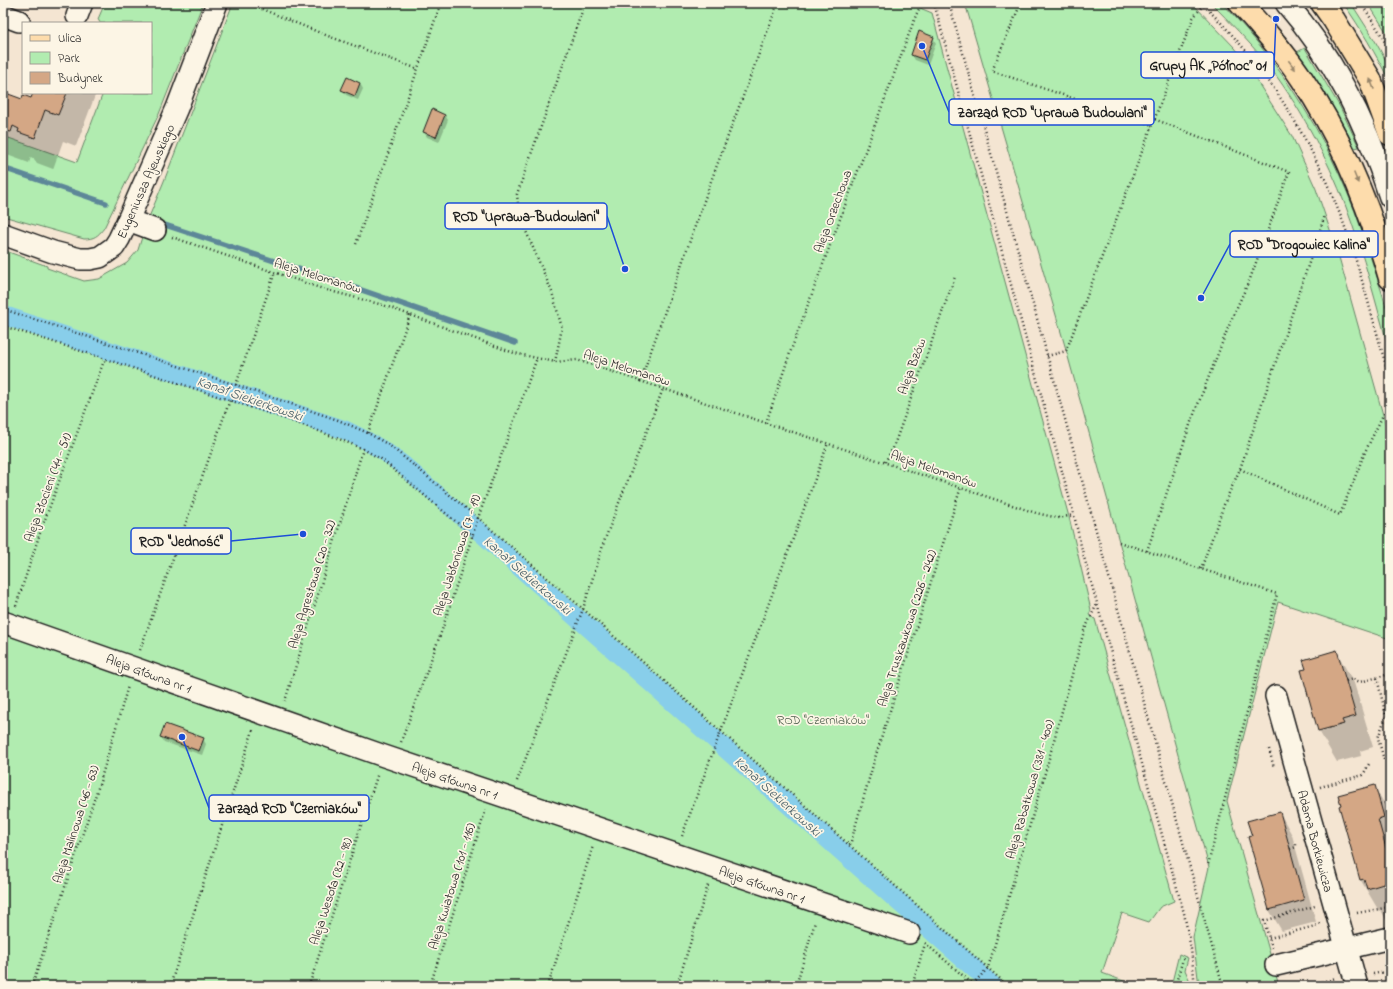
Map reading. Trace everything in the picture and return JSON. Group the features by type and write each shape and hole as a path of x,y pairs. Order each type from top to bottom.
{"main road":[{"path":"1240,3 1272,39 1301,78 1328,120 1350,164 1368,209 1390,278"},
{"path":"1322,3 1370,79 1390,134"}],"street":[{"name":"Eugeniusza Ajewskiego","path":"3,234 53,252 80,259 90,260 100,257 114,247 128,220 177,108 217,3"},
{"path":"1286,3 1313,37 1344,86 1369,137 1390,198"},
{"path":"128,220 155,230"},
{"name":"Aleja Główna nr 1","path":"6,623 389,758 714,867 917,938"},
{"name":"Adama Borkiewicza","path":"1276,696 1354,981"},
{"path":"1276,965 1390,938"}],"path":[{"path":"247,3 328,36 418,69"},
{"path":"356,244 441,3"},
{"path":"556,362 562,328 552,292 519,215 517,194 585,3"},
{"path":"640,382 710,184 778,3"},
{"name":"Aleja Orzechowa","path":"766,423 790,353 922,3"},
{"path":"934,3 1074,515 1082,550 1184,913 1191,949 1195,986"},
{"path":"949,3 1223,986"},
{"path":"1021,3 992,71 1152,125"},
{"path":"1360,3 1379,31 1390,52"},
{"path":"1047,356 1066,351 1193,18 1202,4 1226,28 1252,58 1286,105 1310,145 1342,218 1361,276 1390,380"},
{"path":"1147,551 1191,422 1232,318 1250,279 1289,172 1154,120"},
{"path":"1201,569 1225,502 1240,469 1325,215"},
{"name":"Aleja Melomanów","path":"155,230 322,289 382,305 514,353 556,362 577,360 640,382 1051,516 1058,518 1074,515"},
{"path":"236,385 275,272"},
{"name":"Aleja Bzów","path":"885,462 893,448 955,277"},
{"path":"3,309 338,420 368,433 389,445 478,518 583,609 1008,986"},
{"path":"368,433 410,315"},
{"path":"3,326 230,400 335,437 363,449 382,460 472,536"},
{"name":"Aleja Złocieni (44 - 51)","path":"6,623 105,358"},
{"name":"Aleja Jabłoniowa (7 - 19)","path":"389,758 443,627 478,518 537,358"},
{"path":"511,798 583,609 605,539 663,389"},
{"name":"Aleja Malinowa (46 - 63)","path":"32,986 100,782 134,668 230,400"},
{"path":"1240,469 1340,515 1365,452 1383,415 1390,408"},
{"path":"675,854 828,443"},
{"name":"Aleja Agrestowa (20 - 32)","path":"280,719 363,449"},
{"name":"Aleja Truskawkowa (226 - 242)","path":"850,845 875,758 961,487"},
{"path":"1119,542 1277,594 1208,865"},
{"name":"Aleja Rabatkowa (381 - 400)","path":"988,968 1045,773 1084,631 1097,604"},
{"path":"1346,681 1353,679 1360,682 1390,674"},
{"path":"1377,678 1386,716 1378,738 1384,760"},
{"path":"170,986 259,712"},
{"path":"1269,750 1274,769"},
{"name":"Aleja Wesoła (82 - 98)","path":"309,986 389,758"},
{"path":"1321,787 1363,775 1369,764"},
{"name":"Aleja Kwiatowa (101 - 116)","path":"430,986 491,792"},
{"path":"1380,804 1390,802"},
{"path":"548,986 599,828"},
{"path":"1290,849 1296,847 1294,840"},
{"path":"1385,845 1390,843"},
{"path":"677,986 714,867"},
{"path":"796,986 821,904"},
{"path":"1276,965 1264,920 1321,904"},
{"path":"1355,913 1390,908"},
{"path":"1269,938 1315,926 1325,919"},
{"path":"917,938 974,985 988,968"},
{"path":"912,986 917,938"},
{"path":"1175,986 1184,956"},
{"path":"1306,986 1335,978 1354,981 1390,971"}],"green space":[{"path":"105,3 203,3 159,114 104,228 96,236 84,239 3,216 3,136 77,162 103,94 152,94 152,22 100,22 98,19"},
{"name":"ROD \"Czerniaków\"","path":"233,3 914,3 913,5 932,13 1069,517 1091,610 1089,615 1095,619 1174,901 1160,907 1149,922 1122,913 1102,973 1137,986 3,986 3,250 84,281 99,279 127,263 138,250 142,237 151,240 157,225 147,222"},
{"path":"965,3 1192,3 1235,48 1255,73 1253,75 1292,136 1316,189 1337,250 1390,440 1390,639 1278,602 1227,801 1279,986 1199,986 1193,937 1209,867 1065,346"},
{"path":"1211,3 1222,3 1248,31 1294,92 1314,124 1347,193 1361,228 1390,323 1390,353 1370,280 1346,207 1321,150 1300,112 1277,77 1252,46"},
{"path":"1343,3 1351,3 1374,39 1390,68 1390,82 1368,42"},
{"path":"1368,3 1390,3 1390,38"},
{"path":"1305,48 1340,107 1359,147 1355,148 1328,99 1297,52"},
{"path":"1179,954 1188,958 1185,970 1192,986 1171,986"}],"building":[{"path":"919,31 934,37 925,60 911,55"},
{"path":"347,77 360,83 355,96 341,90"},
{"path":"3,92 22,99 23,95 31,98 33,94 67,94 58,115 45,110 35,138 18,132 19,129 13,126 11,132 3,130"},
{"path":"432,109 445,115 436,137 423,132"},
{"path":"1337,650 1356,716 1342,720 1344,724 1318,731 1301,670 1306,669 1303,660"},
{"path":"165,724 204,738 199,751 160,737"},
{"path":"1375,785 1384,817 1378,819 1386,848 1390,847 1390,882 1367,889 1364,879 1360,880 1339,806 1341,805 1338,795"},
{"path":"1280,812 1304,900 1269,910 1248,837 1252,836 1247,821"}],"waterway":[{"path":"3,168 106,203"},
{"path":"162,224 347,285 515,343"},
{"name":"Kanał Siekierkowski","path":"3,315 345,430 384,451 403,465 473,526"},
{"name":"Kanał Siekierkowski","path":"479,531 578,619"},
{"name":"Kanał Siekierkowski","path":"580,620 977,971"},
{"name":"Kanał Siekierkowski","path":"983,977 993,986"}],"place":[{"name":"Grupy AK „Północ” 01","path":"1276,19"},
{"name":"Zarząd ROD \"Uprawa Budowlani\"","path":"922,46"},
{"name":"ROD \"Uprawa-Budowlani\"","path":"625,269"},
{"name":"ROD \"Drogowiec Kalina\"","path":"1201,298"},
{"name":"ROD \"Jedność\"","path":"303,534"},
{"name":"Zarząd ROD \"Czerniaków\"","path":"182,737"}]}
